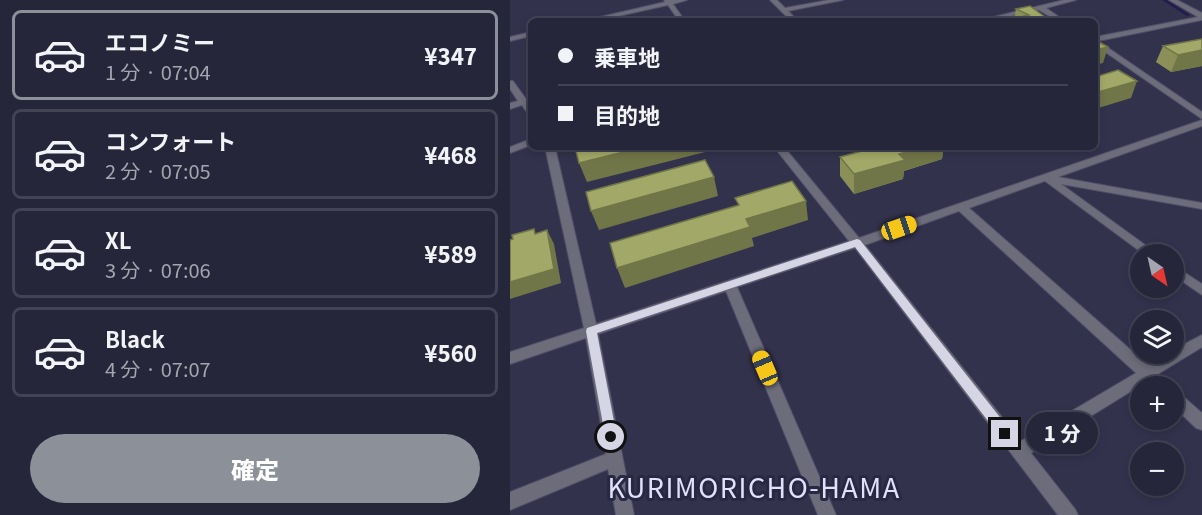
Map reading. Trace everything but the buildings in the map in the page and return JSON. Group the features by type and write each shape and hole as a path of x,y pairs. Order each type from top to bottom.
{"street":[{"path":"598,18 668,1 684,0"},
{"path":"773,0 792,18"},
{"path":"783,10 840,0"},
{"path":"994,18 1072,0"},
{"path":"1172,0 1202,17"},
{"path":"668,1 680,18"},
{"path":"1041,8 1057,18"},
{"path":"1098,40 1202,17"},
{"path":"510,39 528,35"},
{"path":"1098,43 1202,116"},
{"path":"510,84 528,108"},
{"path":"510,106 523,102"},
{"path":"510,358 857,243 1202,123"},
{"path":"510,150 528,143"},
{"path":"551,150 591,331 625,515"},
{"path":"781,150 857,243 1069,515"},
{"path":"1046,178 1202,206"},
{"path":"1046,178 1138,244"},
{"path":"961,207 1149,376"},
{"path":"1184,277 1202,290"},
{"path":"730,285 827,515"},
{"path":"1019,451 1202,340"},
{"path":"1184,407 1202,423"},
{"path":"510,501 615,458"}],"waterway":[{"path":"1164,0 1188,15"}],"district":[{"name":"KURIMORICHO-HAMA","path":"754,489"}],"route":[{"path":"611,437 591,331 857,243 1005,434"}]}
